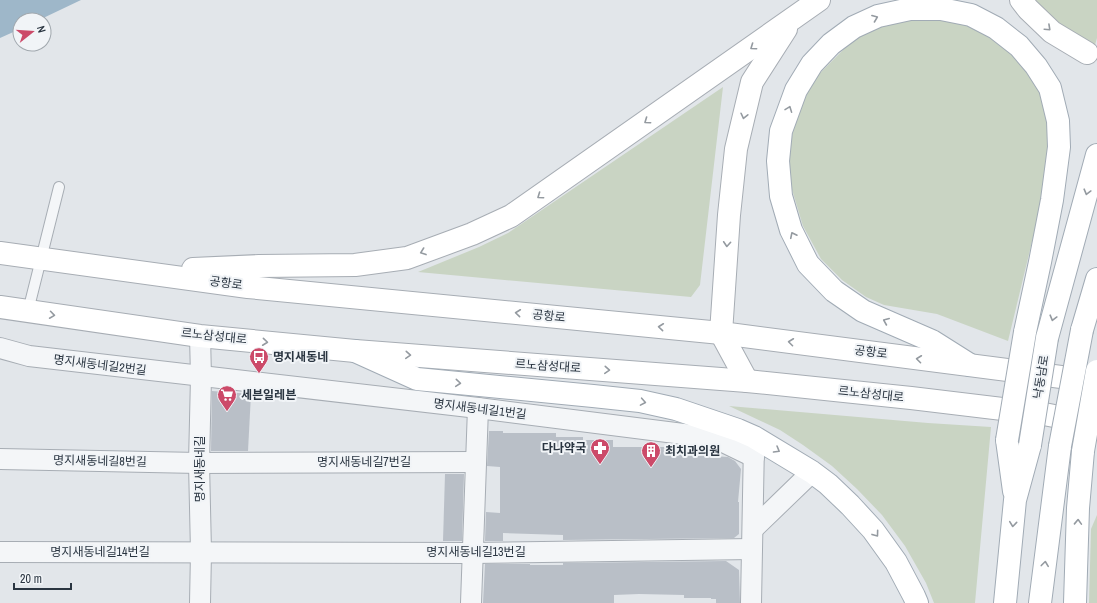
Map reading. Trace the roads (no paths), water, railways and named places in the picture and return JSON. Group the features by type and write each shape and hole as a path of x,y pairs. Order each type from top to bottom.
{"main road":[{"path":"137,271 259,266 355,265 407,258 472,234 511,216 819,0"},
{"path":"1021,0 1028,9 1052,32 1087,53"},
{"path":"970,365 932,341 863,311 834,291 808,264 791,230 781,196 778,160 781,130 796,90 812,64 831,44 854,27 878,16 910,9 941,9 971,15 996,28 1019,46 1036,66 1050,88 1058,121 1059,147 1052,200 1024,332 1007,440 1015,500"},
{"path":"747,381 721,333 729,216 736,149 752,82 792,19"},
{"name":"낙동남로","path":"1005,603 1015,500 1030,445 1047,338 1097,155"},
{"name":"공항로","path":"0,253 248,286 721,333 1097,382"},
{"path":"1040,603 1060,446 1082,330 1097,279"},
{"name":"르노삼성대로","path":"0,307 200,336 355,351 747,381 1036,413 1097,424"},
{"path":"355,351 417,379 640,401 676,409 738,430 754,447 812,472 850,505 874,530 896,562 917,603"},
{"path":"1075,603 1078,508 1083,451 1097,371"}],"street":[{"name":"명지새동네길","path":"200,336 200,603"},
{"name":"명지새동네길2번길","path":"0,348 30,356 201,377"},
{"name":"명지새동네길1번길","path":"201,377 478,408 715,438 754,447"},
{"path":"471,603 478,408"},
{"path":"751,603 754,447"},
{"name":"명지새동네길8번길","path":"0,459 199,463"},
{"name":"명지새동네길7번길","path":"199,463 476,462"},
{"path":"752,529 812,472"},
{"name":"명지새동네길13번길","path":"200,552 472,553 752,549"},
{"name":"명지새동네길14번길","path":"0,552 200,552"}],"lane":[{"path":"28,311 60,187"}],"water":[{"path":"0,0 81,0 52,14 52,12 12,12 12,33 0,38"}],"place":[{"name":"명지새동네","path":"259,374"},
{"name":"세븐일레븐","path":"227,412"},
{"name":"다나약국","path":"600,465"},
{"name":"최치과의원","path":"651,468"}]}
